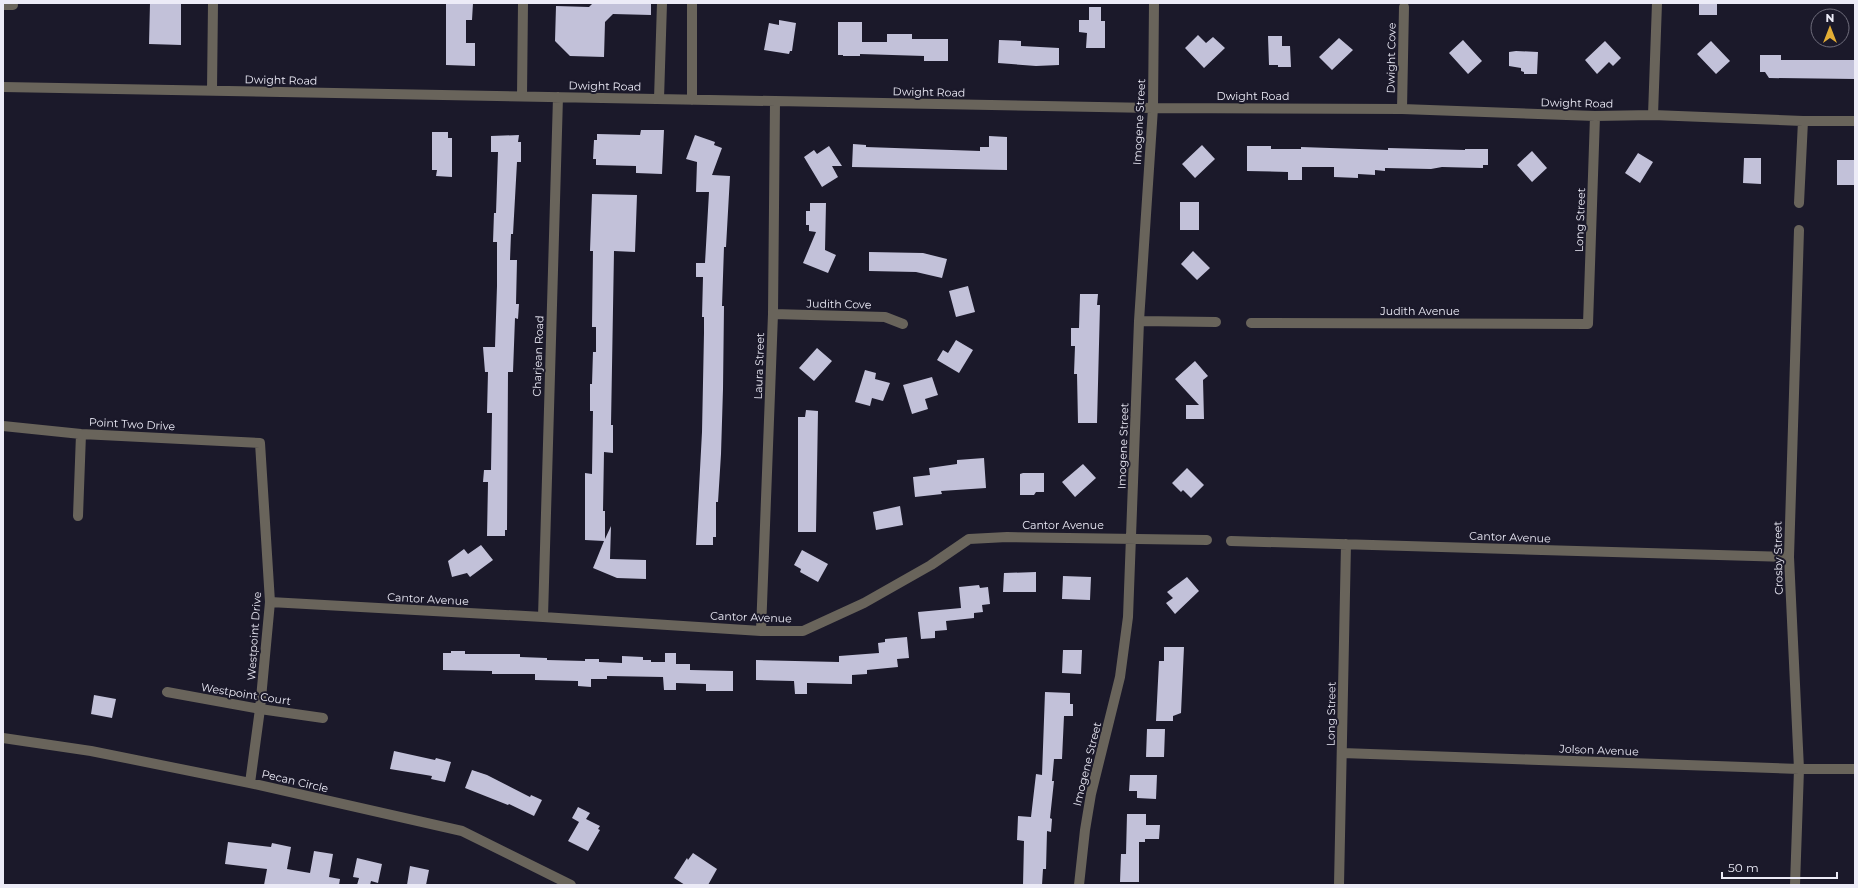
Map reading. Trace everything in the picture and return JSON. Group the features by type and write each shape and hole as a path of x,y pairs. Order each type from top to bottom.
{"street":[{"path":"212,90 214,3"},
{"path":"522,96 523,3"},
{"path":"659,99 662,3"},
{"path":"692,3 692,100"},
{"name":"Imogene Street","path":"1079,885 1084,830 1091,794 1113,709 1125,646 1132,538 1139,321 1153,108 1154,3"},
{"path":"1653,115 1657,3"},
{"name":"Dwight Cove","path":"1402,109 1404,7"},
{"name":"Dwight Road","path":"3,87 1153,108 1402,109 1595,116 1653,115 1803,121 1855,121"},
{"name":"Charjean Road","path":"543,616 558,97"},
{"name":"Laura Street","path":"762,631 773,314 775,101"},
{"name":"Long Street","path":"1588,324 1595,116"},
{"path":"1799,203 1803,121"},
{"name":"Crosby Street","path":"1795,885 1799,769 1789,557 1799,230"},
{"name":"Judith Cove","path":"773,314 885,317 903,324"},
{"path":"1139,321 1216,322"},
{"name":"Judith Avenue","path":"1251,323 1588,324"},
{"name":"Point Two Drive","path":"3,426 81,434 260,442"},
{"path":"78,516 81,434"},
{"name":"Westpoint Drive","path":"250,783 260,709 270,602 260,442"},
{"name":"Cantor Avenue","path":"270,602 543,616 762,631 803,631 864,603 931,565 969,540 1007,537 1208,540"},
{"name":"Cantor Avenue","path":"1231,541 1789,557"},
{"name":"Long Street","path":"1339,885 1346,544"},
{"name":"Westpoint Court","path":"166,692 260,709 323,718"},
{"name":"Pecan Circle","path":"3,738 91,751 250,783 462,831 571,885"},
{"name":"Jolson Avenue","path":"1342,753 1799,769 1855,769"}],"building":[{"path":"150,3 181,3 181,45 149,44"},
{"path":"446,3 473,3 472,20 466,20 466,43 475,43 475,66 446,65"},
{"path":"593,3 651,3 651,15 613,14 605,22 604,57 570,56 555,41 556,6 589,7"},
{"path":"1699,3 1717,3 1717,15 1699,15"},
{"path":"1089,7 1101,7 1101,21 1105,21 1105,48 1086,48 1087,33 1079,32 1079,20 1089,20"},
{"path":"779,20 796,23 792,51 790,51 789,54 764,50 769,23 779,25"},
{"path":"838,22 862,22 862,42 887,42 887,34 912,34 912,39 948,39 948,61 924,61 924,56 860,54 860,56 838,55"},
{"path":"1198,35 1206,43 1213,37 1225,48 1204,68 1185,48"},
{"path":"1268,36 1282,36 1282,46 1290,46 1291,67 1269,65"},
{"path":"1339,38 1353,50 1332,70 1319,57"},
{"path":"999,40 1021,41 1021,46 1059,48 1059,65 1036,66 998,63"},
{"path":"1463,40 1482,61 1468,74 1449,53"},
{"path":"1605,41 1621,58 1613,66 1609,62 1597,74 1585,60"},
{"path":"1711,41 1730,61 1716,74 1697,54"},
{"path":"1509,52 1538,52 1537,74 1524,74 1524,72 1521,71 1521,68 1509,66"},
{"path":"1760,55 1781,55 1781,60 1855,60 1855,79 1769,78 1765,72 1760,72"},
{"path":"641,130 664,130 662,174 636,173 636,166 596,165 596,159 593,159 594,140 597,140 597,134 640,135"},
{"path":"432,132 448,132 448,138 452,138 452,177 436,176 437,170 432,170"},
{"path":"519,135 518,142 521,142 521,162 517,162 510,260 517,260 516,304 519,304 518,319 515,318 513,372 508,372 507,530 505,530 505,536 487,536 488,482 483,482 484,470 491,470 492,413 487,413 488,372 485,372 483,347 495,347 497,286 497,242 493,242 494,213 496,213 498,152 491,152 491,136"},
{"path":"695,135 715,142 714,145 722,148 712,175 730,176 726,247 724,247 722,306 724,306 721,454 718,502 716,502 716,537 713,537 713,545 696,545 702,432 704,317 702,317 703,277 696,277 696,263 705,263 709,192 696,192 697,162 686,159"},
{"path":"989,136 1007,137 1007,170 852,167 853,144 866,145 866,147 980,151 980,147 989,147"},
{"path":"1202,145 1215,159 1195,178 1182,164"},
{"path":"829,146 842,166 832,166 838,177 822,187 804,157 814,150 817,154"},
{"path":"1247,146 1271,146 1271,149 1301,149 1301,147 1388,150 1388,148 1465,150 1488,149 1488,165 1483,165 1483,168 1385,168 1385,171 1375,170 1375,175 1358,174 1358,178 1334,177 1334,167 1302,167 1302,180 1288,180 1288,172 1247,171"},
{"path":"1532,151 1547,168 1532,182 1517,165"},
{"path":"1638,153 1653,162 1640,183 1625,173"},
{"path":"1744,158 1761,158 1761,184 1743,183"},
{"path":"1837,160 1855,160 1855,185 1837,185"},
{"path":"592,194 637,195 635,252 614,251 611,425 613,425 613,453 604,452 603,511 605,511 605,539 611,526 610,559 646,560 646,579 617,578 593,568 604,541 585,540 585,473 592,474 593,411 590,411 590,384 592,384 593,352 596,352 596,327 592,327 593,251 590,251"},
{"path":"1180,202 1199,202 1199,230 1180,230"},
{"path":"810,203 826,203 825,250 836,255 828,273 803,263 816,232 809,231 809,225 806,225 806,211 810,211"},
{"path":"1193,251 1210,268 1197,280 1181,264"},
{"path":"869,252 923,253 947,259 942,278 916,272 869,271"},
{"path":"968,286 975,312 956,317 949,291"},
{"path":"1080,294 1098,294 1097,305 1100,305 1097,423 1078,423 1077,374 1074,374 1075,346 1071,346 1071,328 1079,328"},
{"path":"956,340 973,350 959,373 937,360 943,350 948,353"},
{"path":"817,348 832,361 814,381 799,368"},
{"path":"1195,361 1208,376 1203,380 1204,419 1186,419 1186,405 1199,405 1175,379"},
{"path":"865,370 876,373 875,379 890,383 883,401 872,398 870,406 855,402"},
{"path":"932,377 938,395 925,399 928,409 912,414 903,385"},
{"path":"806,410 818,411 816,532 798,532 798,417 805,417"},
{"path":"984,458 986,488 941,491 942,494 915,497 913,477 930,475 929,468 957,464 957,460"},
{"path":"1083,464 1096,478 1075,497 1062,482"},
{"path":"1187,468 1204,485 1191,498 1183,490 1181,492 1172,483"},
{"path":"1044,473 1044,492 1036,492 1034,495 1020,495 1020,474"},
{"path":"900,506 903,525 876,530 873,512"},
{"path":"481,545 493,560 470,577 467,573 452,577 448,561 464,549 468,554"},
{"path":"802,550 828,564 818,582 800,572 801,569 794,565"},
{"path":"1036,572 1036,592 1003,592 1004,573"},
{"path":"1063,576 1091,577 1090,600 1062,599"},
{"path":"1187,577 1199,591 1175,614 1166,603 1173,598 1167,592"},
{"path":"979,585 980,588 988,587 990,604 982,605 983,612 974,613 974,618 946,621 947,630 935,631 935,638 921,639 918,612 961,608 959,587"},
{"path":"907,637 909,658 897,659 898,667 867,670 867,674 852,675 852,684 807,683 807,694 795,694 794,681 756,680 756,660 839,662 839,656 879,653 878,643 885,642 885,639"},
{"path":"1164,647 1184,647 1181,713 1173,716 1173,721 1156,721 1159,661 1164,661"},
{"path":"1063,650 1082,650 1081,674 1062,673"},
{"path":"451,651 465,651 465,654 520,654 520,657 547,658 547,660 585,661 585,659 599,659 599,662 622,663 622,656 643,657 643,660 651,660 651,662 665,662 665,653 676,653 676,664 690,664 690,670 733,671 733,691 706,691 706,684 676,683 676,690 664,690 663,677 607,676 607,679 591,679 591,687 578,686 578,681 535,680 535,674 492,674 492,671 443,670 443,653 451,653"},
{"path":"1045,692 1070,693 1070,704 1073,704 1073,716 1064,716 1062,759 1054,759 1052,781 1054,781 1050,818 1052,819 1051,832 1047,831 1046,869 1043,869 1042,885 1023,885 1024,841 1017,840 1018,816 1031,817 1036,774 1042,775"},
{"path":"94,695 116,699 112,718 91,714"},
{"path":"1147,729 1165,729 1164,757 1146,757"},
{"path":"394,751 451,762 445,782 431,779 432,776 390,769"},
{"path":"472,770 487,775 530,797 531,795 542,800 534,816 509,804 508,805 465,788"},
{"path":"1130,775 1157,775 1156,799 1137,798 1137,791 1129,791"},
{"path":"578,807 590,813 586,819 600,826 598,829 600,830 588,851 568,841 579,822 572,818"},
{"path":"1127,814 1146,814 1146,825 1160,825 1159,839 1145,839 1145,842 1139,842 1139,882 1120,882 1121,854 1126,854"},
{"path":"228,842 271,847 272,843 291,847 287,869 310,873 314,851 333,854 329,877 340,879 339,885 264,885 267,869 225,864"},
{"path":"693,853 717,869 708,885 685,885 674,878 687,858 688,860"},
{"path":"357,858 382,864 378,883 371,881 370,885 357,885 359,878 353,877"},
{"path":"410,866 429,870 426,885 407,885"}]}
